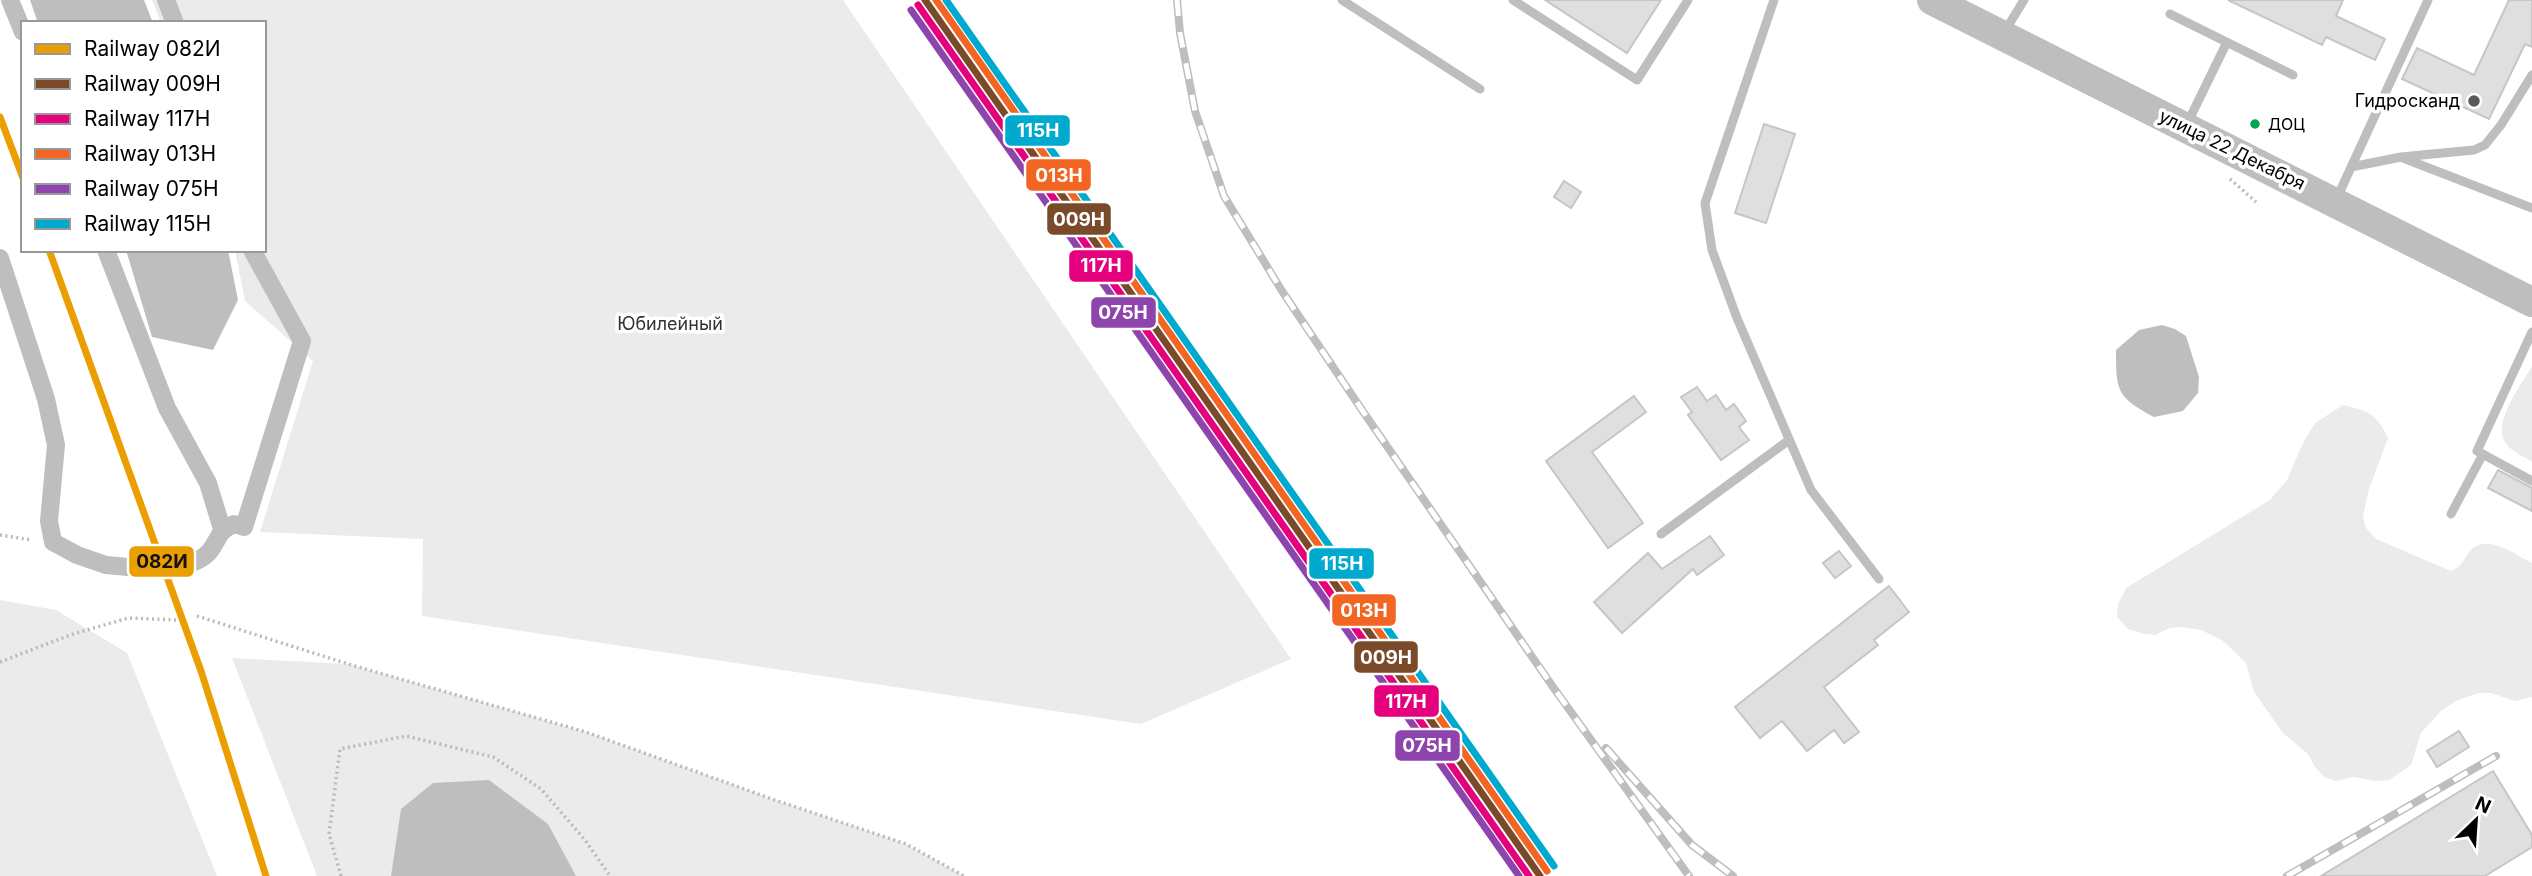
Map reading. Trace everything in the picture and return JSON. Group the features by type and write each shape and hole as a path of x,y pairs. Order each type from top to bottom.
{"main road":[{"name":"улица 22 Декабря","path":"1932,0 2532,302"}],"street":[{"path":"10,0 21,27"},
{"path":"166,0 174,21"},
{"path":"107,252 167,408 208,483 222,529"},
{"path":"0,258 46,398 56,445 49,521 52,542 77,555 106,565 171,569 198,561 209,552 222,529 234,524 244,527 302,341 253,252"}],"lane":[{"path":"1342,0 1480,89"},
{"path":"1513,0 1637,80 1688,0"},
{"path":"1774,0 1705,204 1712,250 1720,275 1811,490 1879,579"},
{"path":"2002,35 2024,0"},
{"path":"2336,201 2427,0"},
{"path":"2170,14 2293,75"},
{"path":"2185,127 2227,42"},
{"path":"2351,167 2401,157 2474,150 2485,145 2501,125 2532,75"},
{"path":"2401,157 2532,208"},
{"path":"2532,332 2477,451 2532,481"},
{"path":"1661,534 1789,440"},
{"path":"2451,514 2483,454"}],"path":[{"path":"0,535 52,542"},
{"path":"197,616 348,664 586,732 906,844 964,876"},
{"path":"0,663 70,635 128,618 179,621"},
{"path":"341,876 329,834 340,749 406,736 493,757 541,789 585,840 610,876"}],"green space":[{"name":"Юбилейный","path":"152,0 843,0 1291,659 1141,724 422,616 423,539 260,532 313,361 245,301 235,252 266,252 266,21 160,21"},
{"path":"2532,366 2532,462 2505,442 2502,424 2510,403"},
{"path":"2343,405 2371,415 2388,438 2369,489 2363,517 2366,528 2376,539 2451,571 2461,565 2470,551 2484,544 2501,547 2532,563 2532,697 2515,701 2491,693 2479,693 2458,700 2442,710 2421,733 2411,765 2389,780 2376,781 2354,777 2336,781 2324,777 2308,754 2283,733 2254,692 2246,663 2222,640 2201,630 2181,627 2169,628 2156,635 2144,634 2128,629 2117,617 2118,604 2126,588 2270,500 2287,480 2315,423"},
{"path":"0,600 56,610 127,653 217,876 0,876"},
{"path":"232,658 348,664 586,732 906,844 964,876 317,876"}],"shaded area":[{"path":"30,0 144,0 152,21 37,21"},
{"path":"127,252 228,252 238,300 213,350 152,337"},
{"path":"2162,325 2186,336 2199,377 2198,393 2183,411 2154,417 2132,404 2121,392 2116,350 2139,330"},
{"path":"489,780 548,824 576,876 391,876 401,809 433,783"}],"building":[{"path":"1545,0 1661,0 1627,53"},
{"path":"2228,0 2343,0 2336,16 2385,39 2375,60 2326,37 2322,45"},
{"path":"2509,0 2532,0 2532,47 2525,44 2489,119 2402,79 2417,48 2474,75"},
{"path":"1764,124 1795,134 1766,223 1735,213"},
{"path":"1564,181 1581,192 1571,208 1554,197"},
{"path":"1697,387 1707,401 1716,395 1726,410 1734,404 1746,421 1739,427 1749,440 1721,460 1688,415 1692,412 1681,397"},
{"path":"1634,396 1646,412 1592,452 1643,523 1608,548 1546,461"},
{"path":"2498,470 2532,488 2532,511 2488,488"},
{"path":"1710,536 1724,555 1697,575 1693,569 1622,633 1594,602 1648,553 1662,569"},
{"path":"1839,551 1851,566 1835,578 1823,563"},
{"path":"1889,586 1909,612 1874,640 1878,645 1824,687 1859,732 1844,743 1834,730 1807,751 1782,721 1760,738 1735,707"},
{"path":"2459,731 2469,747 2437,767 2427,751"},
{"path":"2493,771 2532,835 2532,847 2485,876 2321,876"}],"railway":[{"path":"1177,0 1180,33 1195,111 1224,196 1282,291 1362,410 1553,687 1689,876"},
{"path":"1606,748 1692,845 1733,876"},
{"path":"2287,876 2496,756"}],"rail line":[{"name":"009Н","path":"925,0 1540,876"},
{"name":"013Н","path":"936,0 1547,871"},
{"name":"115Н","path":"946,0 1554,866"},
{"name":"117Н","path":"918,5 1529,876"},
{"name":"075Н","path":"911,10 1519,876"},
{"name":"082И","path":"0,117 21,173"},
{"name":"082И","path":"50,252 201,671 266,876"}],"place":[{"name":"Гидросканд","path":"2474,101"},
{"name":"ДОЦ","path":"2255,124"}]}
